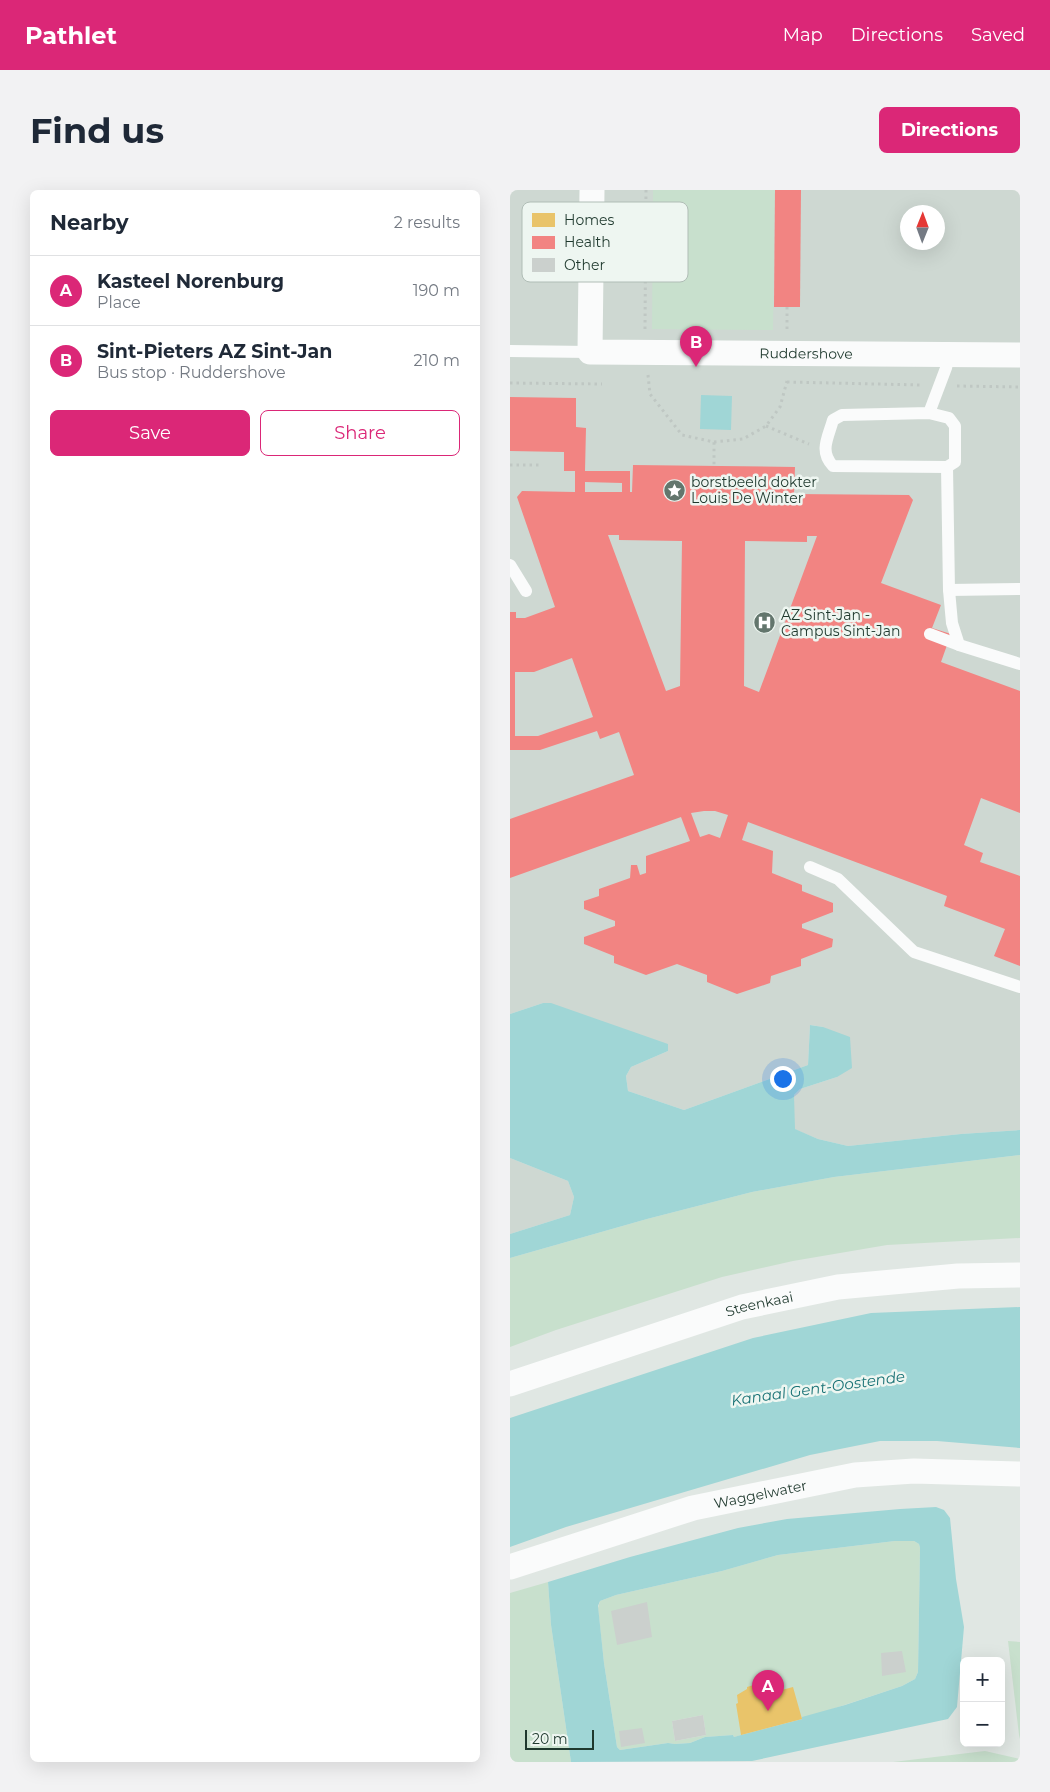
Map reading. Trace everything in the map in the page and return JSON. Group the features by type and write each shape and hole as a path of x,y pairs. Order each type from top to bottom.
{"street":[{"path":"590,352 591,282"},
{"name":"Ruddershove","path":"590,352 1020,355"},
{"name":"Steenkaai","path":"510,1384 742,1307 838,1287 958,1276 1020,1274"},
{"name":"Waggelwater","path":"510,1567 693,1508 855,1475 914,1470 1020,1474"}],"lane":[{"name":"Ruddershove","path":"510,351 590,352"},
{"path":"929,413 949,355"},
{"path":"929,413 949,418 955,426 955,462 947,467 833,466 826,458 825,450 833,420 842,414 929,413"},
{"path":"947,467 949,590 952,623 959,645"},
{"path":"510,565 526,590"},
{"path":"949,590 1020,590"},
{"path":"930,634 1020,664"},
{"path":"810,867 838,880 914,952 1020,987"}],"path":[{"path":"714,442 743,440 766,426 780,407 787,382 1020,386"},
{"path":"510,383 602,384"},
{"path":"766,426 825,450"},
{"path":"510,465 540,465"}],"shaded area":[{"name":"AZ Sint-Jan - Campus Sint-Jan","path":"510,190 1020,190 1020,1130 848,1146 818,1139 794,1129 794,1095 800,1089 837,1077 823,1027 810,1025 808,1065 684,1110 628,1091 626,1076 631,1067 668,1051 543,1003 510,1014"},
{"path":"510,1158 568,1181 574,1197 570,1215 510,1234"}],"green space":[{"path":"653,190 775,190 773,330 652,329 652,282 688,282 688,202 653,202"},
{"path":"1020,1155 1020,1238 887,1245 793,1261 722,1277 556,1330 510,1347 510,1258 647,1219 752,1192 834,1177"},
{"path":"895,1541 914,1541 919,1544 918,1672 915,1679 902,1686 802,1719 734,1737 733,1735 705,1737 690,1743 668,1743 620,1750 617,1747 604,1663 598,1608 600,1601 616,1595 722,1571 778,1555","holes":["703,1715 706,1735 675,1741 672,1721"]},
{"path":"548,1582 551,1625 571,1762 510,1762 510,1593"},
{"path":"1008,1641 1020,1642 1020,1739 1019,1735"},
{"path":"985,1751 1020,1759 1020,1762 893,1762"}],"water":[{"path":"701,395 732,396 731,430 700,429"},
{"path":"543,1003 551,1003 668,1044 668,1051 631,1067 626,1076 628,1091 684,1110 808,1065 810,1025 823,1027 850,1037 852,1068 837,1077 800,1089 794,1095 795,1129 818,1139 848,1146 1020,1130 1020,1155 834,1177 752,1192 647,1219 510,1258 510,1234 570,1215 574,1197 568,1181 510,1158 510,1014"},
{"name":"Kanaal Gent-Oostende","path":"1020,1307 1020,1448 937,1441 880,1441 810,1455 566,1527 510,1547 510,1418 753,1338 871,1313"},
{"path":"936,1507 944,1510 950,1518 956,1579 964,1627 957,1707 948,1719 752,1761 571,1762 551,1625 548,1582 630,1557 738,1528 787,1519 900,1509","holes":["895,1541 914,1541 919,1544 918,1672 915,1679 902,1686 802,1717 802,1719 734,1737 733,1735 705,1737 690,1743 668,1743 620,1750 617,1747 604,1663 598,1606 600,1601 616,1595 722,1571 778,1555"]}],"building: Homes":[{"path":"774,1679 778,1691 793,1687 802,1719 741,1735 736,1704 738,1703 737,1695 747,1689 747,1687"}],"building: Health":[{"path":"775,190 801,190 800,307 774,307"},
{"path":"510,397 576,398 576,427 586,428 585,471 630,471 630,492 632,492 633,465 795,467 794,494 909,495 913,500 881,583 941,605 932,628 951,634 941,662 1020,691 1020,813 981,798 964,845 983,853 980,862 1020,876 1020,966 994,956 1005,929 944,906 947,896 748,822 742,840 773,851 772,873 802,885 802,891 833,903 833,912 802,924 802,928 833,939 832,947 801,959 801,966 771,976 770,983 737,994 707,982 707,975 677,964 646,975 614,963 614,956 584,944 584,937 615,926 615,921 584,909 584,901 599,896 599,889 630,878 631,865 637,865 640,875 646,873 646,856 690,841 681,817 510,878 510,819 634,775 619,732 600,739 597,731 540,750 510,750 510,612 516,612 516,618 525,618 555,607 517,497 522,491 575,492 575,471 564,471 564,452 510,451","holes":["585,482 622,483 622,492 585,492","608,535 619,535 619,540 682,541 680,686 666,691","807,536 817,536 759,692 744,686 745,541 807,542","572,658 593,717 538,736 515,736 515,672 534,672","715,811 728,815 720,838 709,834 700,837 691,813"]}],"building: Other":[{"path":"647,1602 652,1637 617,1645 611,1611"},
{"path":"902,1651 906,1672 882,1676 881,1653"},
{"path":"703,1715 706,1735 675,1741 672,1721"},
{"path":"642,1728 645,1743 621,1747 619,1731"}],"place":[{"name":"Sint-Pieters AZ Sint-Jan","path":"696,367"},
{"name":"borstbeeld dokter Louis De Winter","path":"675,490"},
{"name":"AZ Sint-Jan - Campus Sint-Jan","path":"765,623"},
{"name":"Kasteel Norenburg","path":"768,1711"}]}
